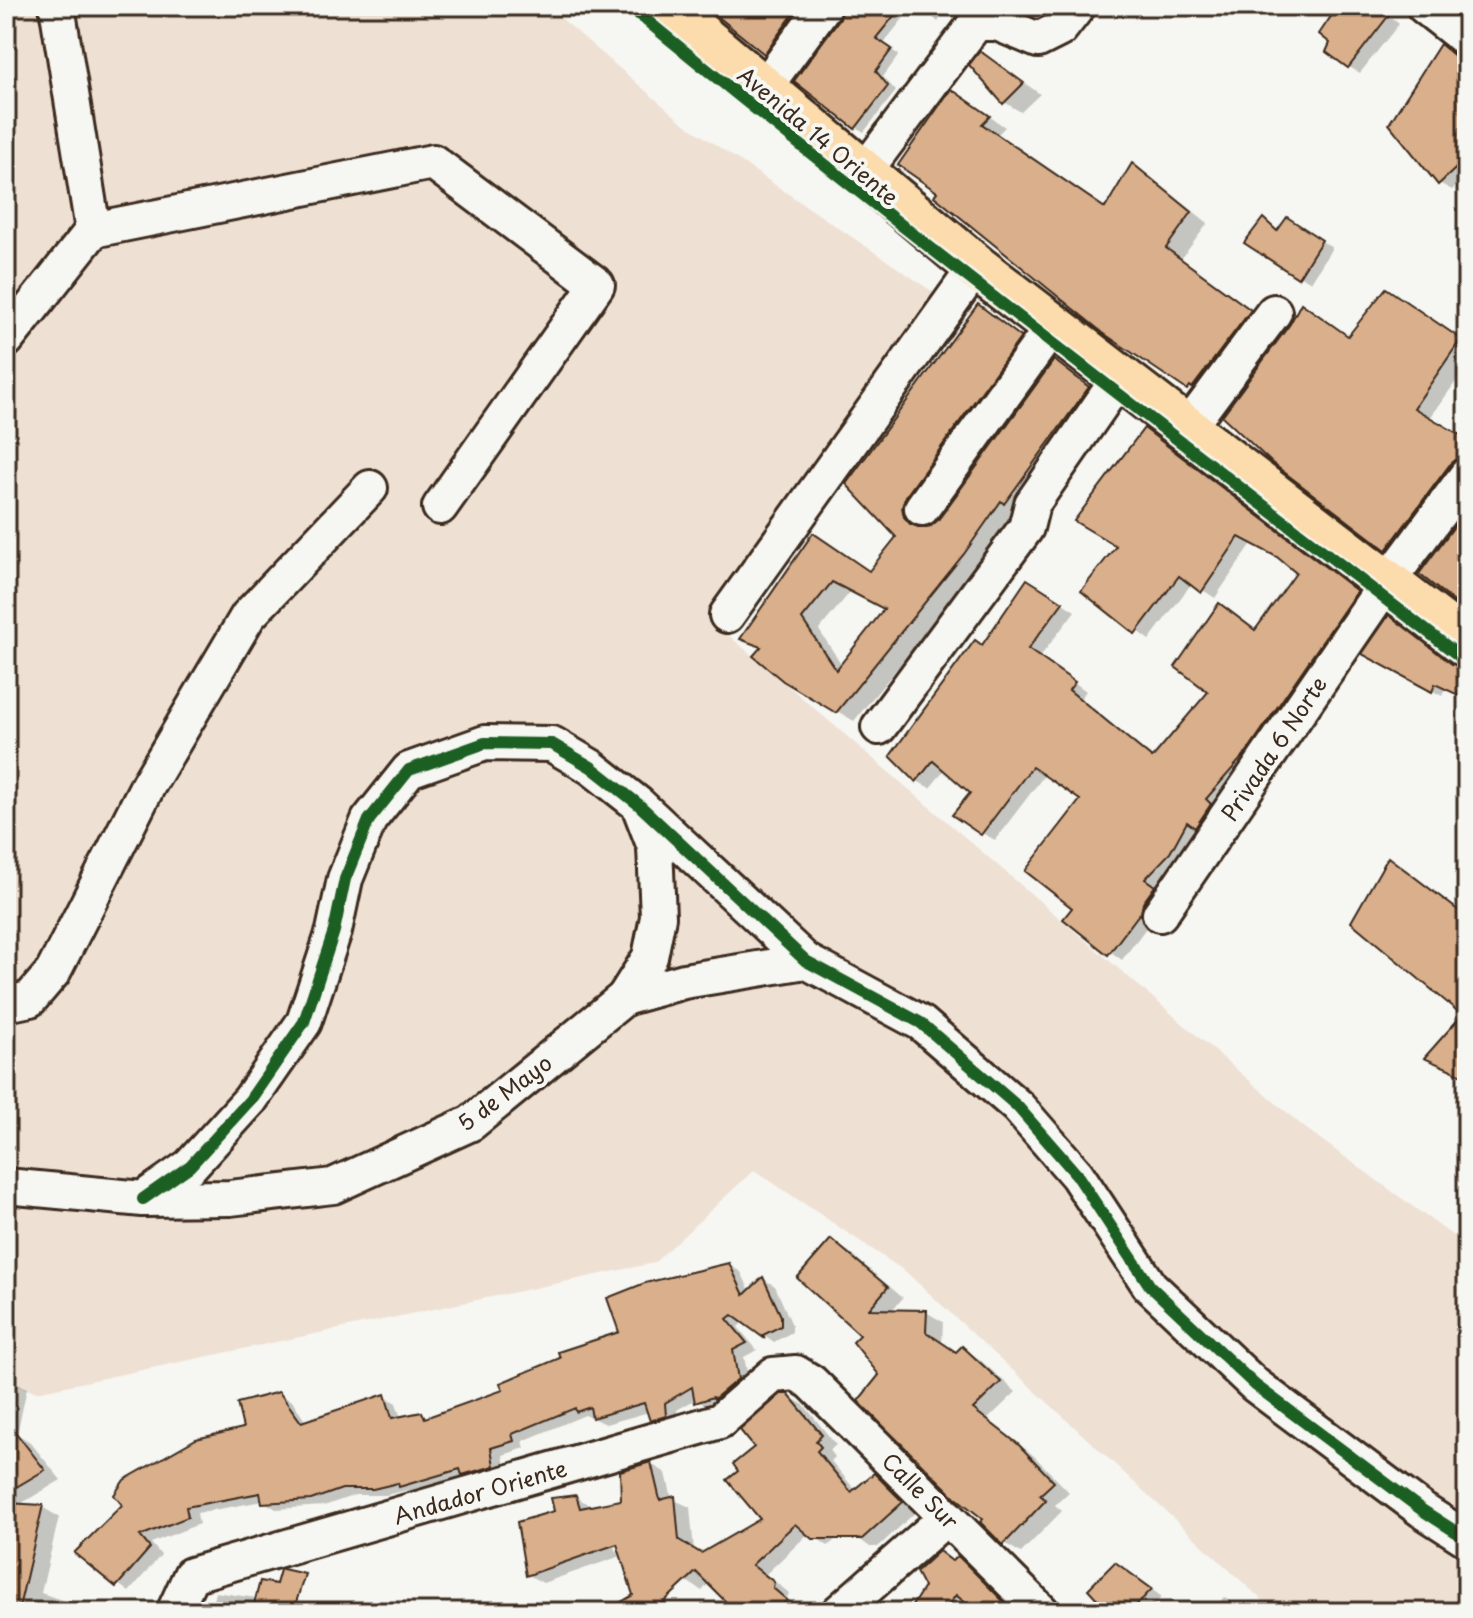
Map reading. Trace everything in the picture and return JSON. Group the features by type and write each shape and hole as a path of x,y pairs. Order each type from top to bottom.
{"main road":[{"name":"Avenida 14 Oriente","path":"665,6 976,267 1467,644"}],"street":[{"path":"57,6 93,230"},
{"path":"764,88 824,6"},
{"path":"864,172 976,23 997,23 1038,40 1060,29 1078,6"},
{"path":"1424,6 1467,40"},
{"path":"6,340 93,230 433,162 597,285 440,507"},
{"path":"727,615 976,267"},
{"path":"1187,429 1274,312"},
{"path":"922,508 1054,325"},
{"path":"879,727 1026,528 1032,504 1120,377"},
{"name":"Privada 6 Norte","path":"1160,914 1388,583 1467,475"},
{"path":"6,1004 30,999 53,972 148,785 248,616 370,488"},
{"path":"143,1199 190,1166 250,1100 304,1022 334,931 345,879 369,820 409,770 485,743 552,744 591,767 638,804 806,961 921,1023 1017,1106 1077,1175 1150,1286 1255,1385 1422,1510 1467,1539"},
{"path":"624,998 650,957 658,917 655,847 638,804"},
{"name":"5 de Mayo","path":"6,1186 143,1199 230,1198 333,1186 471,1123 624,998 684,981 806,961"},
{"name":"Calle Sur","path":"796,1373 811,1382 1042,1612"},
{"name":"Andador Oriente","path":"174,1612 191,1575 720,1421 773,1375 796,1373"},
{"path":"839,1612 947,1517"}],"shaded area":[{"path":"6,6 547,6 682,122 942,298 712,621 1305,1128 1467,1246 1467,1612 1275,1612 906,1272 754,1170 654,1263 37,1392 6,1383"}],"building":[{"path":"705,6 799,6 764,54"},
{"path":"844,6 902,6 876,38 892,49 876,71 888,86 855,129 794,81 840,18"},
{"path":"1338,6 1396,6 1348,68 1326,52 1330,43 1319,34"},
{"path":"1440,44 1455,56 1467,60 1467,158 1438,185 1389,124"},
{"path":"980,51 1024,83 1003,104 969,65"},
{"path":"951,89 990,116 982,124 1105,208 1132,163 1192,212 1166,248 1251,310 1192,388 1190,386 1187,390 1103,333 934,196 937,192 898,165"},
{"path":"1287,217 1322,240 1298,278 1244,243 1263,218 1277,231"},
{"path":"1386,288 1461,339 1414,408 1467,439 1467,455 1451,463 1386,550 1272,463 1222,416 1290,324 1301,303 1348,336"},
{"path":"978,304 1021,337 906,496 902,507 904,517 910,524 921,528 931,526 938,520 1054,360 1089,387 1004,504 1001,501 964,554 836,713 783,681 753,656 761,647 740,639 813,533 869,571 896,537 846,484","holes":["832,582 884,609 836,670 802,619"]},
{"path":"1144,428 1357,591 1246,753 1206,799 1211,804 1195,828 1187,822 1170,853 1145,879 1155,886 1143,903 1141,916 1139,914 1108,955 1063,919 1072,908 1025,871 1080,800 1032,767 981,835 952,815 970,793 933,761 916,782 890,756 975,640 982,645 1027,579 1063,602 1028,649 1075,682 1069,690 1152,758 1208,692 1175,667 1219,603 1255,630 1296,573 1277,557 1239,537 1201,593 1179,576 1135,634 1081,591 1116,546 1074,521"},
{"path":"1467,509 1467,612 1419,574"},
{"path":"1389,615 1452,664 1467,668 1467,699 1435,684 1432,692 1362,654"},
{"path":"1388,857 1467,917 1467,1077 1424,1058 1462,1015 1351,922"},
{"path":"831,1239 888,1287 869,1309 927,1310 926,1332 956,1352 962,1346 1001,1382 973,1409 1018,1444 1054,1482 1040,1495 1046,1500 1003,1545 980,1522 983,1519 955,1497 858,1401 879,1375 853,1342 860,1335 797,1278"},
{"path":"729,1263 744,1295 763,1277 781,1316 781,1326 763,1335 765,1339 732,1315 727,1319 747,1343 733,1350 738,1379 714,1399 695,1403 692,1387 665,1403 666,1416 650,1421 644,1403 592,1418 590,1407 576,1412 575,1408 512,1434 514,1441 491,1448 494,1466 462,1475 460,1469 399,1487 398,1483 373,1489 342,1489 311,1500 262,1503 260,1493 186,1507 188,1517 140,1536 150,1548 116,1587 74,1553 122,1505 114,1495 124,1480 196,1439 243,1428 237,1403 279,1392 301,1422 385,1394 392,1418 422,1412 425,1418 503,1390 500,1383 560,1358 558,1352 619,1332 607,1298 645,1283"},
{"path":"781,1394 788,1394 822,1435 816,1441 821,1447 817,1451 851,1492 874,1473 903,1502 862,1539 812,1539 795,1524 752,1565 774,1582 773,1588 787,1600 775,1612 736,1612 696,1572 653,1612 604,1612 633,1595 617,1544 526,1576 517,1522 554,1511 551,1498 576,1495 580,1508 621,1500 620,1471 651,1462 660,1500 675,1496 679,1540 701,1553 760,1519 727,1480 738,1471 733,1464 754,1447 740,1430"},
{"path":"6,1420 45,1470 6,1493"},
{"path":"6,1503 43,1505 18,1612 6,1612"},
{"path":"939,1551 952,1561 958,1556 1004,1602 993,1612 976,1612 956,1595 943,1612 908,1612 924,1587 916,1572"},
{"path":"1115,1562 1152,1589 1130,1612 1109,1612 1088,1589"},
{"path":"283,1569 305,1574 293,1612 252,1612 260,1581 276,1584"}],"cycle path":[{"path":"629,6 940,256 1467,662"},
{"path":"143,1199 190,1166 250,1100 304,1022 334,931 345,879 369,820 409,770 485,743 552,744 591,767 638,804 806,961 921,1023 1017,1106 1077,1175 1150,1286 1255,1385 1422,1510 1467,1539"}]}
